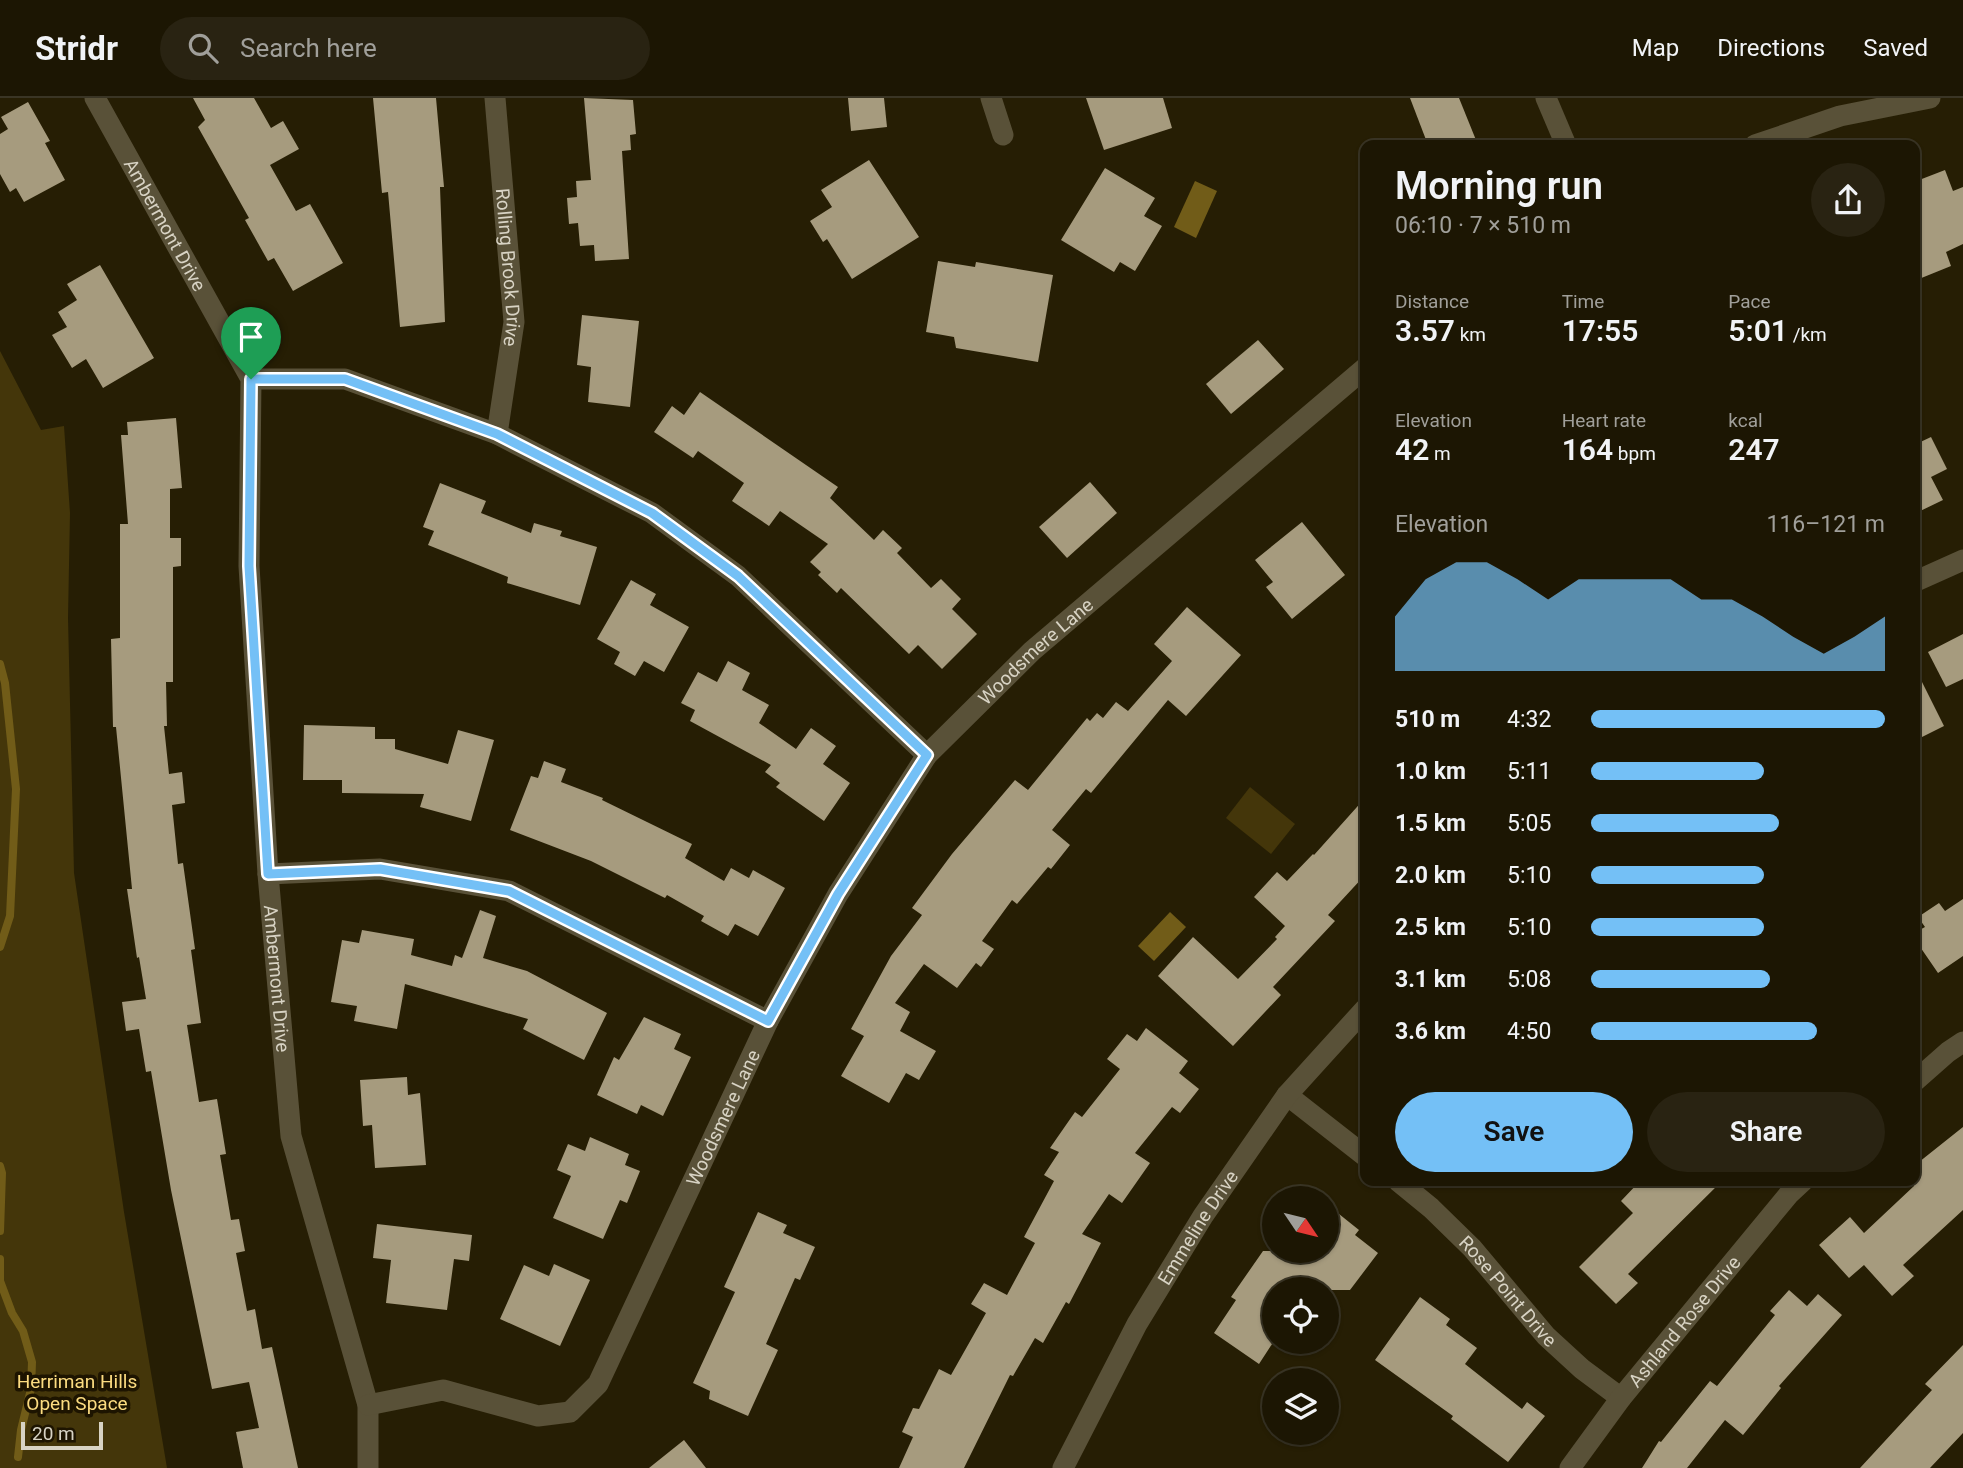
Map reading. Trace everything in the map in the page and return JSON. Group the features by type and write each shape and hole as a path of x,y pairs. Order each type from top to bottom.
{"street":[{"name":"Ambermont Drive","path":"95,98 251,379 249,566 268,874 291,1136 368,1405 368,1468"},
{"name":"Rolling Brook Drive","path":"495,98 514,322 497,434"},
{"path":"991,98 1003,135"},
{"path":"1546,98 1564,140"},
{"path":"1770,140 1840,116 1930,98"},
{"name":"Woodsmere Lane","path":"368,1405 443,1390 538,1416 570,1412 580,1403 598,1384 768,1021 838,894 927,755 1032,651 1360,372"},
{"path":"251,379 345,379 497,434 652,513 738,576 927,755"},
{"path":"1920,579 1963,560"},
{"path":"268,874 380,869 509,891 768,1021"},
{"name":"Emmeline Drive","path":"1063,1468 1137,1324 1203,1216 1287,1095 1360,1015"},
{"path":"1920,1077 1963,1042"},
{"path":"1287,1095 1360,1152"},
{"name":"Rose Point Drive","path":"1404,1186 1472,1248 1546,1336 1582,1369 1621,1398"},
{"name":"Ashland Rose Drive","path":"1570,1468 1621,1398 1798,1186"}],"green space":[{"name":"Herriman Hills Open Space","path":"0,351 41,430 64,426 70,513 68,618 74,873 124,1212 167,1468 0,1468"},
{"path":"1250,787 1295,824 1271,854 1226,818"}],"shaded area":[{"path":"1195,181 1217,191 1196,238 1174,227"},
{"path":"1170,912 1186,927 1154,961 1138,946"}],"building":[{"path":"193,98 254,98 271,128 283,121 299,149 270,165 296,211 310,204 343,263 293,291 274,258 268,261 245,220 249,218 198,127 205,120"},
{"path":"373,98 436,98 444,187 440,187 445,322 400,327 388,192 382,193"},
{"path":"584,98 633,100 636,134 630,135 631,150 622,151 629,259 595,261 594,245 580,246 578,223 569,224 567,198 577,197 576,181 591,180"},
{"path":"848,98 884,98 887,127 851,131"},
{"path":"1086,98 1163,98 1172,128 1104,150"},
{"path":"1410,98 1459,98 1476,140 1426,140"},
{"path":"28,102 50,141 45,143 65,180 24,202 16,188 10,192 0,174 0,134 8,129 1,117"},
{"path":"869,160 919,237 852,279 827,239 823,242 810,221 832,207 821,190"},
{"path":"1105,168 1155,198 1144,216 1162,226 1135,271 1120,262 1114,272 1061,240"},
{"path":"1945,170 1953,191 1963,187 1963,244 1946,252 1951,266 1920,279 1920,180"},
{"path":"938,261 975,267 976,262 1053,275 1038,362 956,348 954,337 926,332"},
{"path":"100,265 154,358 103,388 86,359 72,368 52,335 67,327 58,312 77,300 67,284"},
{"path":"582,315 639,321 630,407 588,402 591,367 577,365"},
{"path":"1258,340 1284,369 1231,414 1206,384"},
{"path":"700,392 838,487 830,498 874,540 883,530 902,548 897,553 931,588 941,579 961,599 952,609 977,634 942,669 918,645 909,654 841,588 837,593 818,575 821,572 810,562 828,544 780,511 769,526 732,501 744,483 698,451 693,458 654,432 672,406 684,415"},
{"path":"176,418 182,488 170,489 170,538 181,538 181,566 173,567 173,682 166,682 167,726 164,726 169,774 182,772 185,803 172,805 178,864 183,863 195,949 191,950 201,1023 187,1025 199,1102 217,1099 226,1154 220,1155 231,1220 239,1219 245,1251 236,1253 247,1311 255,1309 262,1349 272,1347 298,1468 243,1468 236,1432 259,1428 249,1382 212,1389 171,1190 151,1071 146,1072 139,1029 126,1031 122,1002 146,999 127,889 132,889 116,727 113,727 111,639 120,638 120,524 128,524 121,435 128,435 127,422"},
{"path":"1931,437 1947,469 1931,477 1943,500 1920,511 1920,442"},
{"path":"1090,482 1117,513 1067,558 1039,527"},
{"path":"440,483 486,501 481,513 531,533 534,523 562,531 560,536 597,547 580,605 507,583 508,577 428,545 434,531 423,527"},
{"path":"1302,522 1345,575 1292,619 1266,587 1273,582 1255,560"},
{"path":"631,580 656,594 650,605 689,627 664,672 644,661 635,676 614,664 620,652 597,639"},
{"path":"1187,607 1241,655 1186,716 1168,700 1091,793 1086,789 1052,830 1070,845 1017,904 1012,900 982,941 994,949 981,967 976,963 957,988 924,964 895,1003 910,1012 900,1031 936,1051 919,1080 906,1073 889,1103 841,1076 864,1036 851,1029 891,956 922,915 912,908 952,854 1015,780 1028,790 1087,718 1090,721 1097,713 1103,718 1116,702 1128,711 1172,661 1154,644"},
{"path":"1963,634 1963,679 1946,687 1928,652"},
{"path":"728,661 750,673 742,690 769,705 759,723 796,749 811,728 836,746 823,764 850,783 824,821 776,787 780,783 765,772 771,765 690,721 695,710 681,703 698,672 717,682"},
{"path":"1920,678 1944,726 1920,738"},
{"path":"304,725 375,727 375,739 395,739 395,749 448,764 458,730 494,740 471,821 420,807 424,794 342,793 342,780 303,780"},
{"path":"544,761 566,769 561,782 603,798 602,800 692,844 685,858 724,881 731,868 749,878 753,870 785,888 758,936 735,924 728,936 701,921 704,916 667,895 665,898 591,861 510,830 531,776 538,778"},
{"path":"1360,804 1360,880 1328,915 1335,921 1273,987 1281,995 1233,1046 1158,976 1193,937 1238,979 1277,939 1275,937 1285,926 1254,897 1277,872 1287,881"},
{"path":"1963,899 1963,956 1938,973 1920,947 1920,930 1925,927 1920,916 1939,903 1945,911"},
{"path":"480,910 496,916 483,958 527,971 607,1013 584,1060 523,1029 528,1019 405,984 397,1029 354,1021 357,1006 331,1002 342,940 359,943 362,930 414,939 411,955 452,966 455,955 462,958"},
{"path":"644,1017 681,1034 674,1049 691,1057 663,1116 641,1105 637,1114 597,1095 614,1057 619,1060"},
{"path":"1146,1028 1188,1061 1179,1073 1199,1089 1180,1113 1172,1107 1135,1153 1150,1163 1122,1203 1109,1194 1082,1234 1101,1243 1069,1304 1066,1302 1043,1343 1035,1338 1013,1376 1010,1375 964,1468 899,1468 913,1437 902,1432 913,1408 919,1409 939,1369 951,1375 986,1313 971,1304 984,1283 1007,1295 1035,1243 1024,1237 1054,1181 1044,1175 1059,1152 1050,1148 1075,1112 1082,1117 1120,1069 1107,1059 1127,1034 1137,1041"},
{"path":"407,1077 408,1095 420,1093 426,1165 375,1168 372,1125 363,1126 360,1080"},
{"path":"1963,1127 1963,1210 1903,1265 1914,1276 1892,1296 1864,1265 1849,1278 1819,1245 1850,1217 1864,1233 1914,1186 1920,1186 1920,1161"},
{"path":"590,1137 629,1154 625,1165 640,1171 627,1203 620,1200 603,1239 553,1218 571,1176 557,1170 568,1144 585,1151"},
{"path":"1635,1186 1717,1186 1628,1274 1638,1283 1616,1304 1579,1267 1633,1213 1621,1201"},
{"path":"758,1212 787,1225 783,1233 815,1247 800,1280 795,1278 766,1344 778,1350 748,1416 709,1399 710,1391 693,1383 735,1292 724,1287"},
{"path":"1339,1214 1359,1230 1355,1235 1378,1253 1350,1290 1339,1290 1339,1277 1262,1277 1262,1354 1266,1354 1259,1364 1214,1333 1236,1300 1231,1297 1262,1252 1262,1264 1339,1264"},
{"path":"377,1224 472,1235 469,1261 454,1259 447,1310 386,1303 391,1260 373,1258"},
{"path":"554,1264 590,1280 560,1346 500,1319 524,1265 549,1276"},
{"path":"1789,1290 1807,1306 1818,1294 1842,1315 1779,1386 1781,1388 1743,1435 1725,1420 1687,1468 1642,1468 1659,1441 1661,1442 1710,1381 1717,1386 1775,1315 1770,1311"},
{"path":"1420,1297 1450,1319 1446,1325 1477,1348 1465,1364 1522,1409 1527,1402 1545,1416 1508,1462 1451,1419 1453,1416 1375,1360"},
{"path":"1963,1345 1963,1433 1930,1468 1860,1468 1932,1390 1925,1384"},
{"path":"684,1440 706,1468 649,1468"}],"waterway":[{"path":"0,664 5,683 16,789 10,916 0,947"},
{"path":"0,1166 0,1231"},
{"path":"0,1259 0,1281 12,1313 23,1331 32,1362 31,1389 21,1430 18,1457"}],"route":[{"path":"251,379 345,379 497,434 652,513 738,576 927,755 838,894 768,1021 509,891 380,869 268,874 249,566 251,379"}]}
